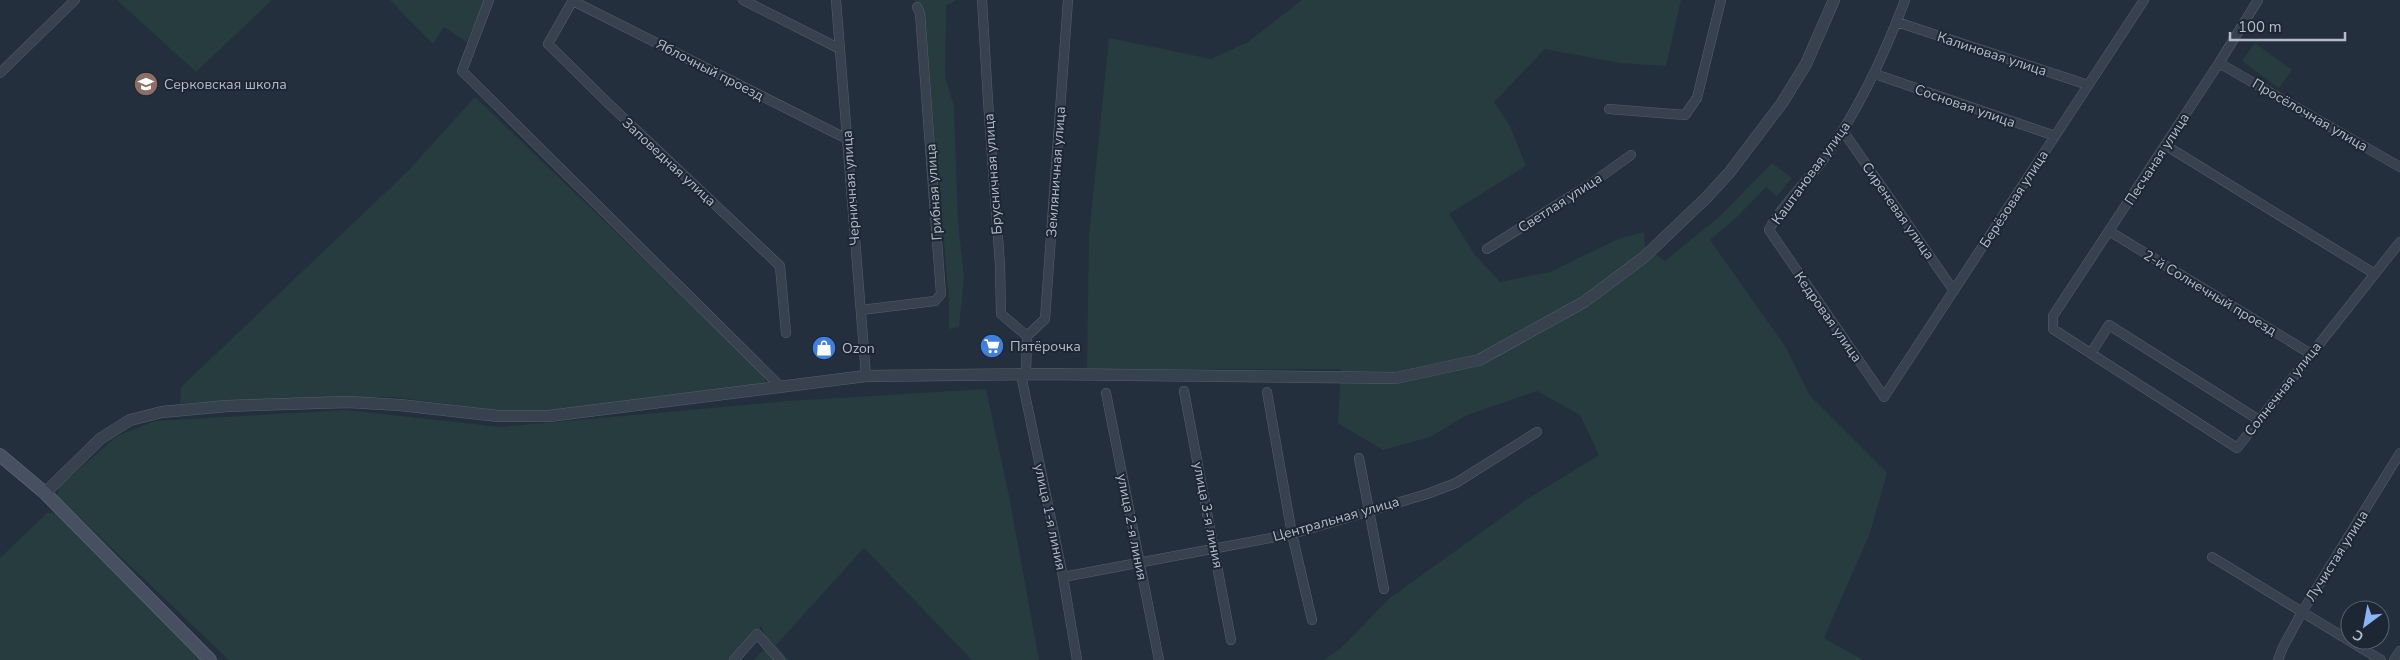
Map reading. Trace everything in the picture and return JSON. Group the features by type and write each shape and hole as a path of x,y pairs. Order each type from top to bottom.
{"main road":[{"path":"0,455 45,493 210,660"}],"street":[{"path":"0,74 75,0"},
{"path":"488,0 462,71 781,387"},
{"name":"Яблочный проезд","path":"573,0 847,139"},
{"name":"Заповедная улица","path":"573,0 548,44 780,266 786,332"},
{"path":"743,0 840,49"},
{"name":"Черничная улица","path":"836,0 866,376"},
{"name":"Брусничная улица","path":"982,0 1000,265 1001,314 1027,336"},
{"name":"Земляничная улица","path":"1027,336 1045,319 1068,0"},
{"path":"1609,109 1685,115 1697,98 1721,0"},
{"path":"45,493 100,439 130,420 162,412 227,406 348,402 400,405 498,416 549,416 866,376 1024,375 1396,378 1479,360 1584,302 1643,258 1706,198 1746,151 1782,103 1812,52 1834,0"},
{"name":"Каштановая улица","path":"1772,237 1771,226 1808,181 1843,131 1875,74 1905,0"},
{"name":"Берёзовая улица","path":"1884,397 2144,0"},
{"name":"Песчаная улица","path":"2053,316 2220,63 2258,0"},
{"name":"Грибная улица","path":"861,310 935,301 941,294 920,13 917,7"},
{"name":"Калиновая улица","path":"1897,22 2088,85"},
{"name":"Просёлочная улица","path":"2220,63 2400,167"},
{"name":"Сосновая улица","path":"1875,74 2055,136"},
{"name":"Сиреневая улица","path":"1843,131 1954,291"},
{"path":"2165,145 2375,274"},
{"name":"Светлая улица","path":"1488,249 1592,183 1632,155"},
{"name":"2-й Солнечный проезд","path":"2109,232 2311,354"},
{"name":"Кедровая улица","path":"1772,237 1884,397"},
{"name":"Солнечная улица","path":"2053,316 2052,328 2236,448 2400,242"},
{"path":"2091,353 2109,325 2259,420"},
{"name":"улица 1-я линия","path":"1027,336 1024,375 1077,660"},
{"name":"улица 3-я линия","path":"1184,390 1231,640"},
{"path":"1267,392 1292,534 1312,620"},
{"name":"улица 2-я линия","path":"1106,393 1159,660"},
{"name":"Центральная улица","path":"1062,577 1138,561 1292,534 1427,494 1456,483 1537,432"},
{"name":"Лучистая улица","path":"2278,660 2283,646 2302,612 2400,453"},
{"path":"1359,458 1384,589"},
{"path":"2212,557 2381,660"},
{"path":"734,660 757,634 780,660"},
{"path":"2394,660 2400,651"}],"green space":[{"path":"117,0 272,0 196,72"},
{"path":"390,0 485,0 467,42 444,27 433,44"},
{"path":"914,0 956,0 946,6 945,77 954,106 958,222 964,278 959,327 949,329 949,300 924,11"},
{"path":"1302,0 1681,0 1666,66 1620,63 1545,49 1494,102 1510,126 1526,166 1449,214 1475,255 1500,282 1550,272 1618,239 1644,232 1645,247 1665,261 1719,217 1772,163 1792,178 1777,196 1766,187 1738,216 1710,240 1785,346 1810,396 1887,473 1870,533 1824,638 1863,660 1324,660 1341,648 1390,598 1529,498 1599,455 1580,415 1537,391 1467,415 1430,437 1383,450 1338,423 1341,369 1087,369 1089,235 1109,38 1211,59 1248,42"},
{"path":"2255,43 2292,70 2279,88 2242,61"},
{"path":"475,97 764,374 766,385 550,411 496,410 394,397 180,403 181,387 408,171"},
{"path":"986,389 1009,496 1039,660 972,660 864,548 776,645 789,660 754,660 766,647 762,626 729,660 229,660 57,496 59,487 117,436 155,421 345,410 501,427 788,401"},
{"path":"47,513 63,513 206,660 0,660 0,558"}],"place":[{"name":"Серковская школа","path":"146,84"},
{"name":"Пятёрочка","path":"992,346"},
{"name":"Ozon","path":"824,348"}]}
